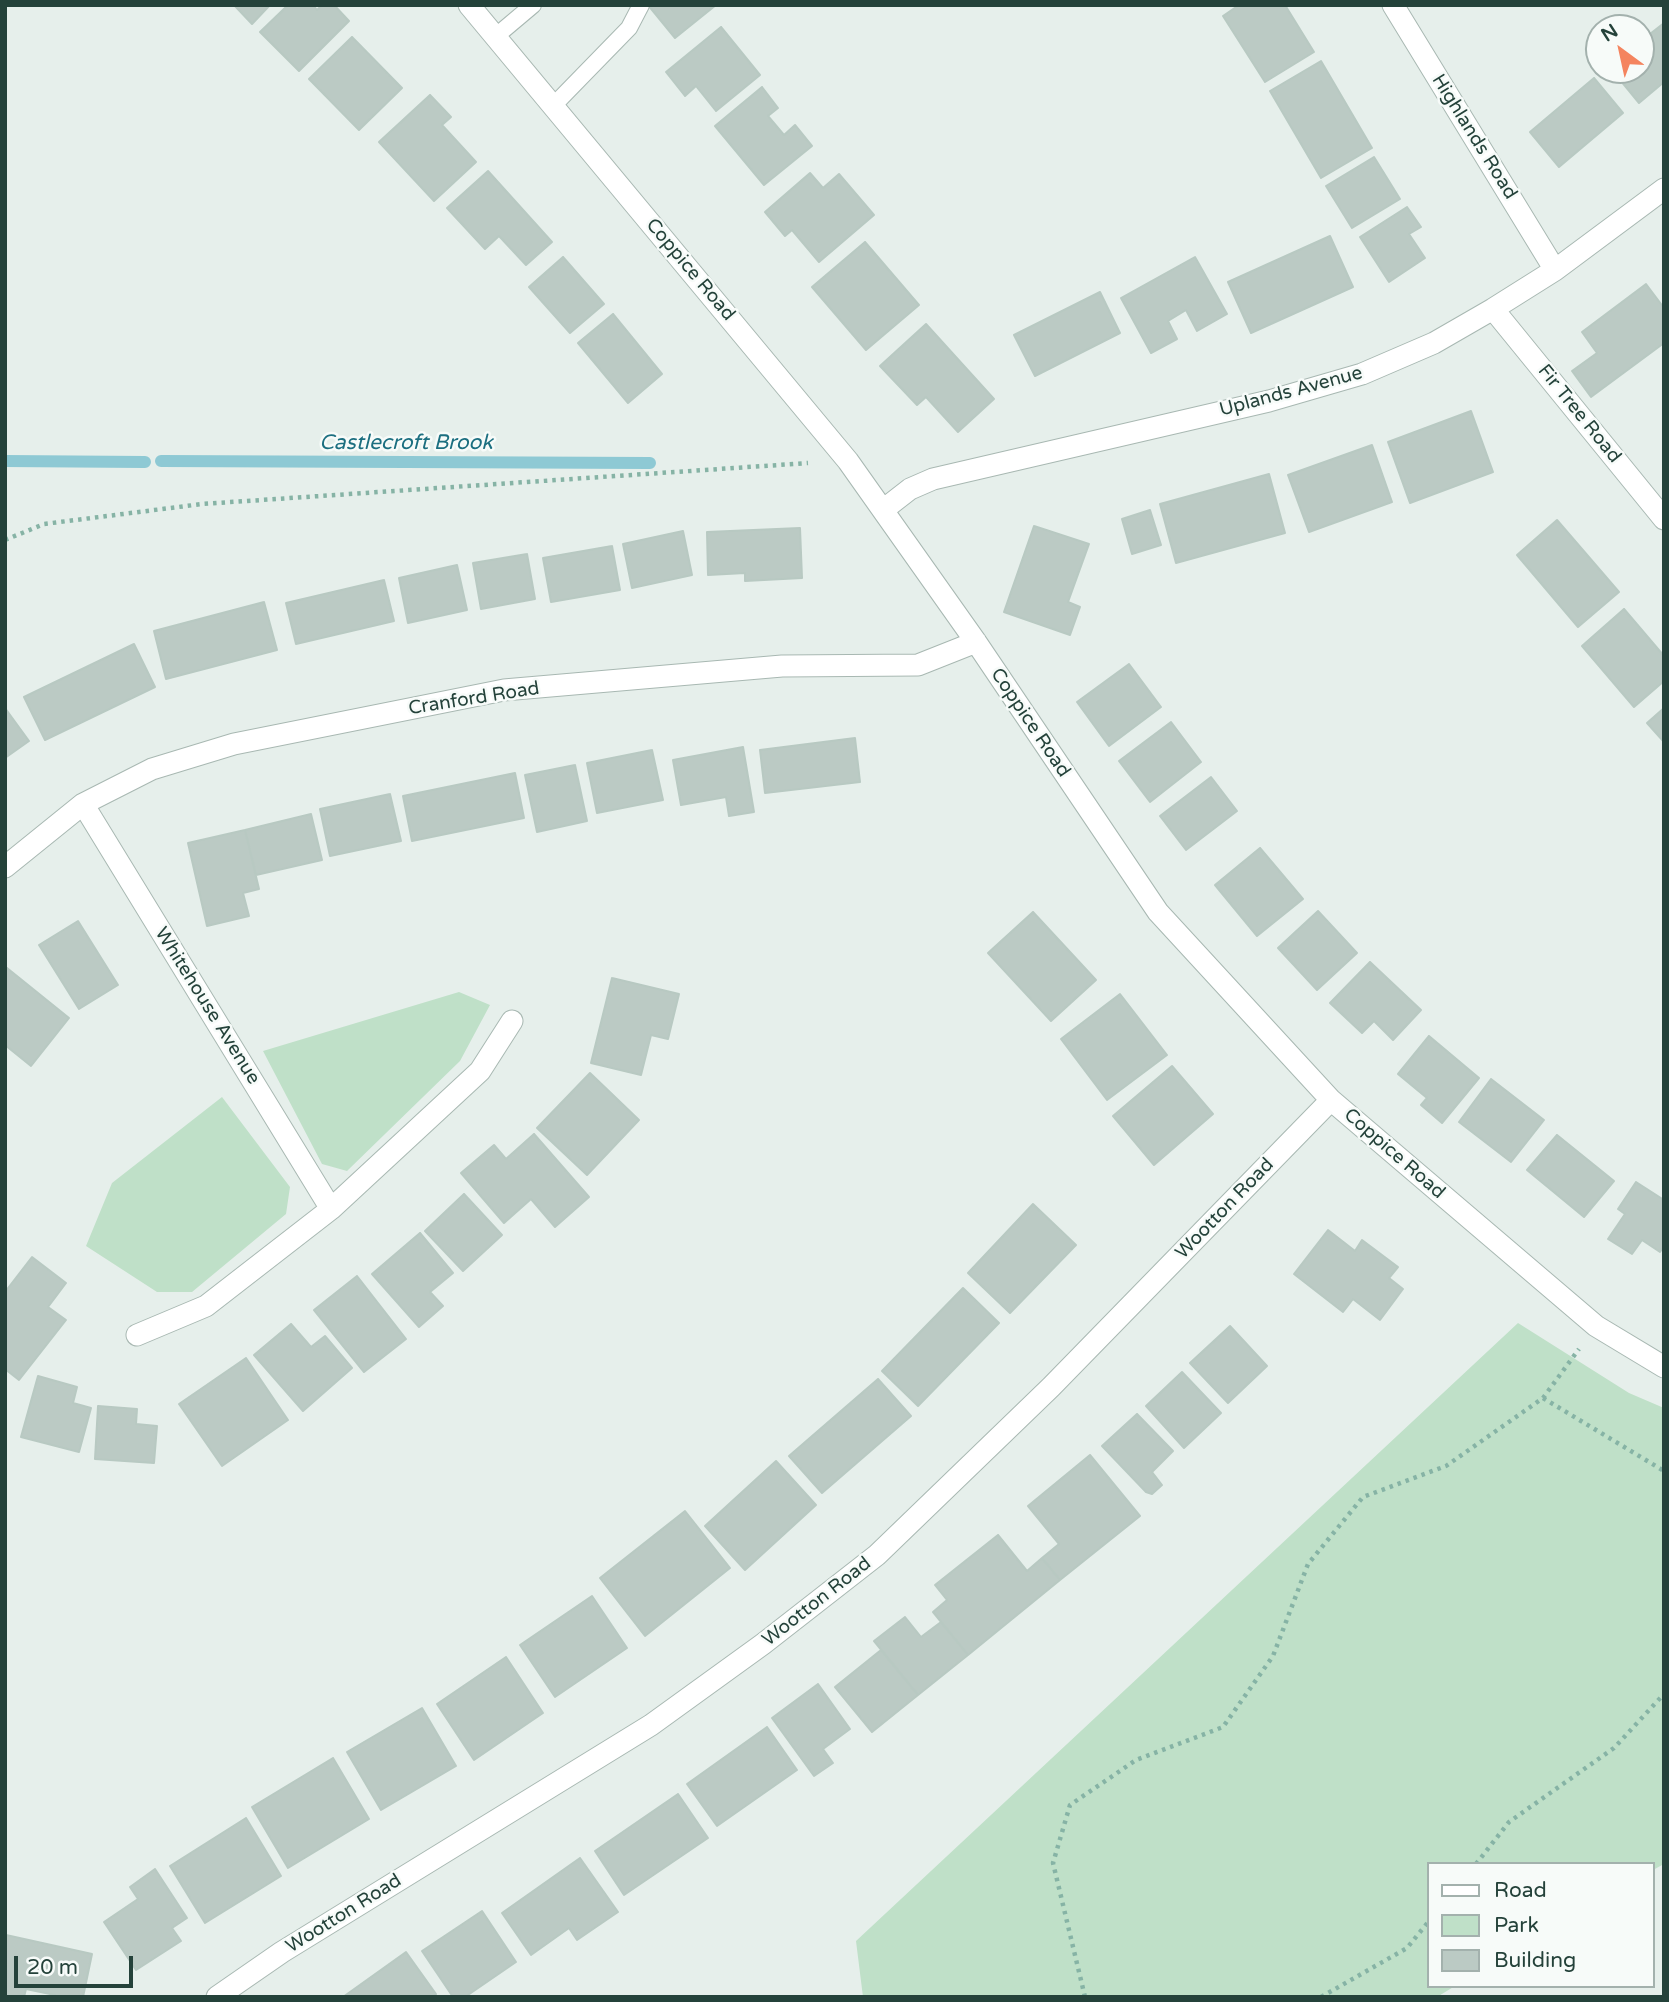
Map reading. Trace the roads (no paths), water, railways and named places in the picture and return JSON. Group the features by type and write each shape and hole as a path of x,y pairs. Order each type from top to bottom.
{"street":[{"name":"Coppice Road","path":"469,5 848,461 976,642 1158,912 1331,1100 1596,1326 1664,1367"},
{"name":"Highlands Road","path":"1393,5 1555,270"},
{"name":"Uplands Avenue","path":"883,510 910,489 933,478 1269,401 1362,374 1434,343 1493,309 1555,270 1664,189"},
{"name":"Fir Tree Road","path":"1493,309 1664,519"},
{"name":"Cranford Road","path":"5,867 83,804 152,769 234,744 504,690 782,666 918,665 976,642"},
{"name":"Whitehouse Avenue","path":"83,804 331,1209"},
{"path":"137,1335 206,1306 331,1209 480,1071 512,1021"},
{"name":"Wootton Road","path":"217,1997 282,1952 650,1724 763,1644 877,1555 1051,1387 1331,1100"}],"lane":[{"path":"495,37 533,5"},
{"path":"553,107 629,28 641,5"}],"waterway":[{"name":"Castlecroft Brook","path":"5,461 145,462"},
{"name":"Castlecroft Brook","path":"161,461 650,463"}]}
